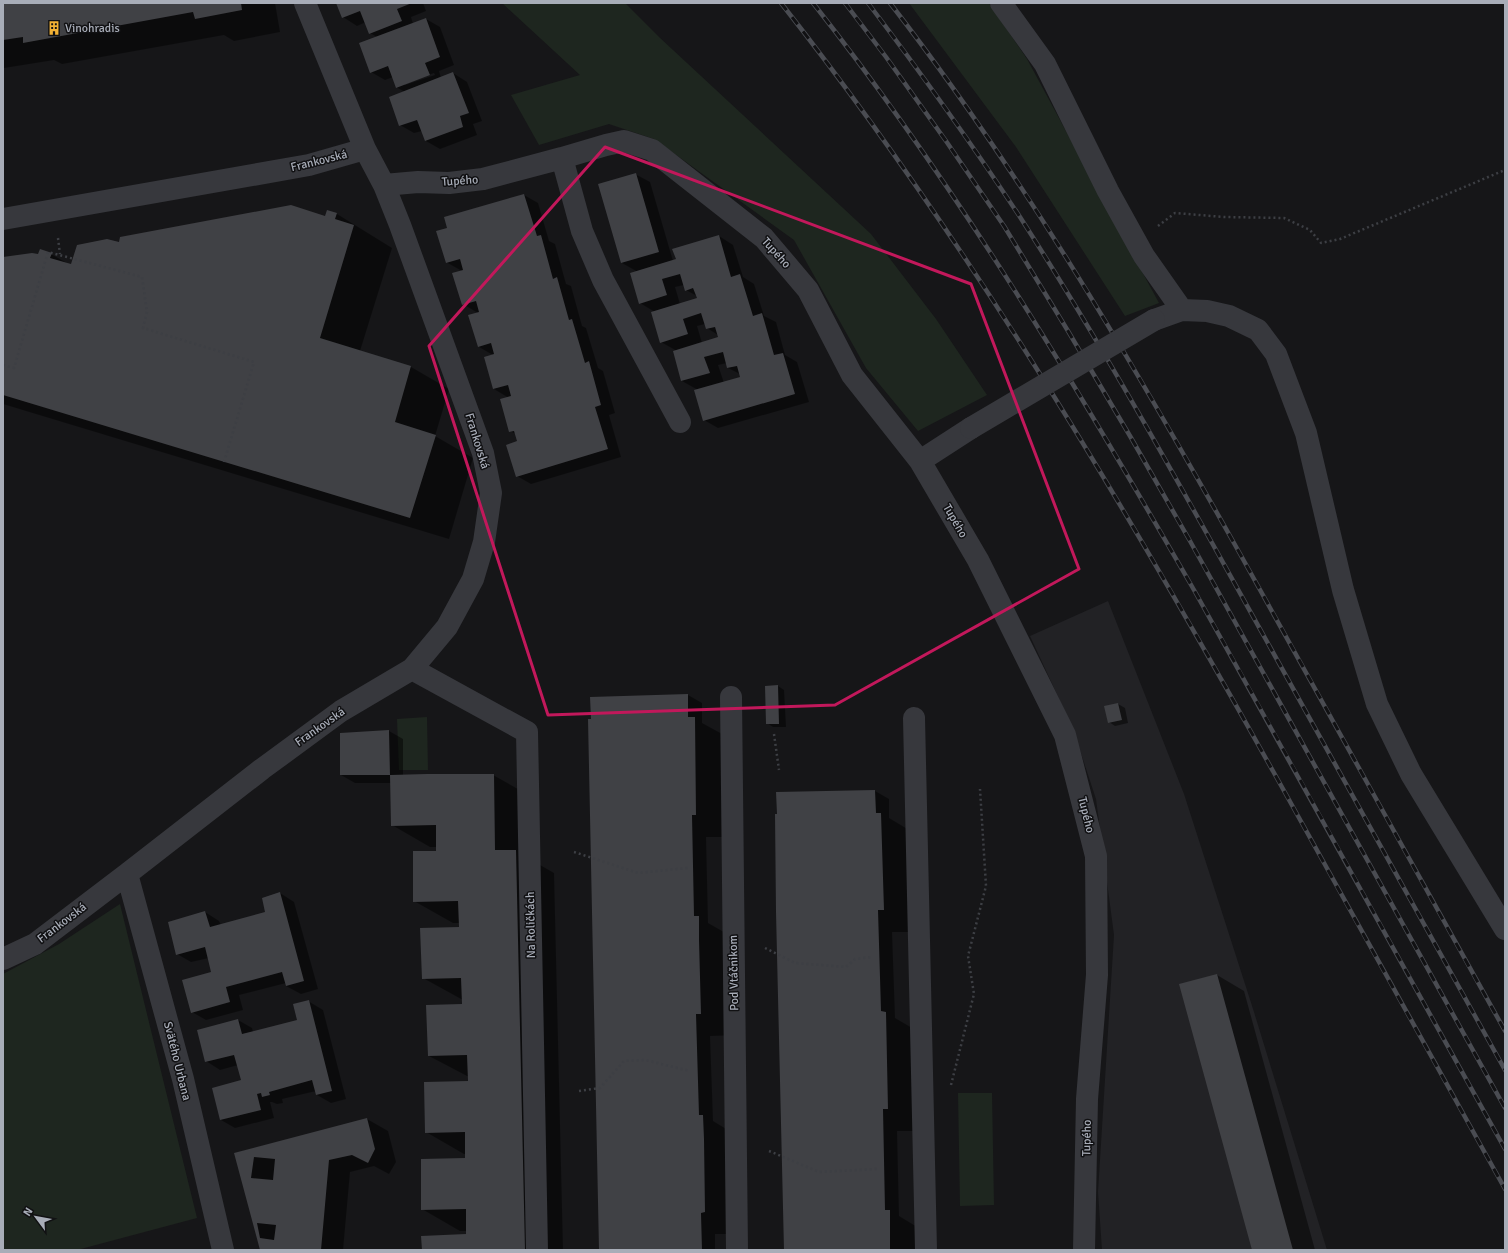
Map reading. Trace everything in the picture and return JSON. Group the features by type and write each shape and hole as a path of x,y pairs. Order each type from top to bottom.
{"street":[{"path":"305,3 364,149"},
{"path":"1001,3 1045,64 1108,191 1144,256 1182,310"},
{"name":"Tupého","path":"384,185 418,182 449,183 483,179 624,141 652,150 764,238 808,290 852,375 920,461 978,560 1066,735 1096,856 1097,975 1087,1099 1084,1250"},
{"name":"Frankovská","path":"3,219 309,165 364,149 384,185 400,225 483,453 491,493 484,542 473,579 446,627 412,669 335,715 262,769 35,944 3,959"},
{"path":"562,158 582,231 603,280 680,422"},
{"path":"920,461 971,428 1154,320 1182,310 1207,311 1229,316 1258,330 1276,354 1306,433 1343,590 1377,704 1411,774 1505,930"},
{"name":"Na Roličkách","path":"412,669 527,732 537,1250"},
{"name":"Pod Vtáčnikom","path":"731,697 737,1250"},
{"path":"914,718 926,1250"},
{"name":"Svätého Urbana","path":"127,874 182,1079 223,1250"}],"path":[{"path":"1144,256 1154,230 1175,213 1224,217 1284,218 1310,230 1321,243 1340,239 1505,170"},
{"path":"57,232 60,254"},
{"path":"3,365 14,368 48,252 142,277 147,312 143,328 254,362 224,462"},
{"path":"774,734 779,770"},
{"path":"923,1105 947,1101 974,994 968,956 986,886 980,789"},
{"path":"574,852 638,873 688,868"},
{"path":"765,948 795,963 846,967 854,959 872,957"},
{"path":"579,1092 600,1088 624,1061 645,1060 690,1071"},
{"path":"769,1151 819,1172 877,1169"}],"highlighted area":[{"path":"605,147 971,284 1079,569 835,705 548,715 429,346"}],"shaded area":[{"path":"502,3 625,3 659,37 871,234 936,319 987,395 918,431 866,368 794,240 654,139 609,124 539,145 511,95 580,75"},
{"path":"909,3 989,3 1027,59 1159,303 1125,316 1016,147"},
{"path":"1108,601 1184,794 1254,1012 1327,1250 1102,1250 1098,1192 1114,935 1096,799 1073,729 1030,636"},
{"path":"427,717 428,770 399,770 397,719"},
{"path":"120,904 197,1218 77,1250 3,1250 3,974 59,944"},
{"path":"958,1093 992,1093 994,1205 960,1206"}],"building":[{"name":"Vinohradis","path":"3,3 241,3 242,10 195,19 193,12 23,43 23,37 3,40"},
{"path":"336,3 412,3 397,9 402,21 369,34 360,11 342,18"},
{"path":"426,18 440,57 425,63 430,75 396,88 388,66 370,73 359,43"},
{"path":"453,72 469,113 460,116 463,127 425,141 417,120 399,126 389,97"},
{"path":"636,173 659,252 621,263 598,184"},
{"path":"524,194 537,236 541,235 553,279 557,277 569,320 572,319 585,363 589,361 601,405 595,407 608,449 516,477 506,445 517,441 514,431 509,432 500,399 511,396 508,385 493,389 484,357 494,354 491,343 478,347 468,315 479,312 476,301 462,305 452,273 463,270 460,259 446,263 436,231 447,228 444,217"},
{"path":"291,205 325,216 327,210 337,213 335,219 354,225 320,338 411,366 395,422 436,435 410,518 3,395 3,257 32,253 38,254 40,249 52,253 50,258 71,264 77,245 107,239 119,242 120,237"},
{"path":"719,235 731,277 740,274 753,316 762,313 774,355 783,353 795,394 703,421 694,390 740,377 737,366 727,368 723,352 704,357 710,373 681,381 673,351 718,337 715,327 706,329 701,313 683,319 688,334 660,343 651,312 697,298 693,288 685,291 680,274 662,279 667,295 639,304 630,273 676,259 672,249"},
{"path":"778,685 779,724 766,724 765,686"},
{"path":"688,694 688,717 695,717 696,815 692,815 694,916 699,916 701,1014 696,1014 699,1115 703,1115 704,1139 705,1212 701,1213 702,1250 599,1250 588,719 591,719 590,697"},
{"path":"1118,703 1122,720 1108,723 1104,706"},
{"path":"389,730 390,775 340,775 340,733"},
{"path":"494,774 495,850 516,850 525,1250 422,1250 421,1236 466,1234 466,1209 421,1210 421,1159 465,1158 465,1132 425,1133 424,1082 468,1081 467,1055 428,1056 426,1005 462,1004 461,978 422,979 420,928 459,927 458,901 413,902 413,851 436,851 436,825 391,826 390,775"},
{"path":"875,790 876,813 881,813 884,910 878,910 881,1011 886,1012 888,1109 883,1109 885,1210 890,1210 890,1250 784,1250 776,912 776,792"},
{"path":"280,892 304,981 286,986 282,972 226,987 230,1002 191,1013 182,980 211,972 205,947 176,955 168,922 205,911 210,927 265,912 262,898"},
{"path":"1217,974 1293,1250 1252,1250 1179,984"},
{"path":"309,1000 332,1091 316,1095 312,1080 269,1092 270,1095 262,1097 261,1093 257,1094 261,1110 220,1120 212,1088 241,1080 234,1055 205,1062 197,1030 238,1019 242,1034 297,1020 293,1004"},
{"path":"367,1118 375,1149 368,1163 352,1155 329,1160 321,1250 260,1250 234,1153","holes":["254,1157 275,1159 273,1180 251,1178","257,1223 276,1225 274,1240 260,1238"]}],"railway":[{"path":"781,3 854,99 924,197 991,297 1056,399 1118,502 1239,711 1505,1189"},
{"path":"813,3 866,72 966,216 1014,289 1106,439 1194,590 1505,1149"},
{"path":"845,3 946,141 1004,226 1068,331 1190,541 1505,1108"},
{"path":"868,3 927,82 1020,217 1053,269 1146,426 1206,532 1505,1070"},
{"path":"890,3 939,68 1031,202 1117,341 1239,552 1505,1031"}],"place":[{"name":"Vinohradis","path":"54,28"}]}
